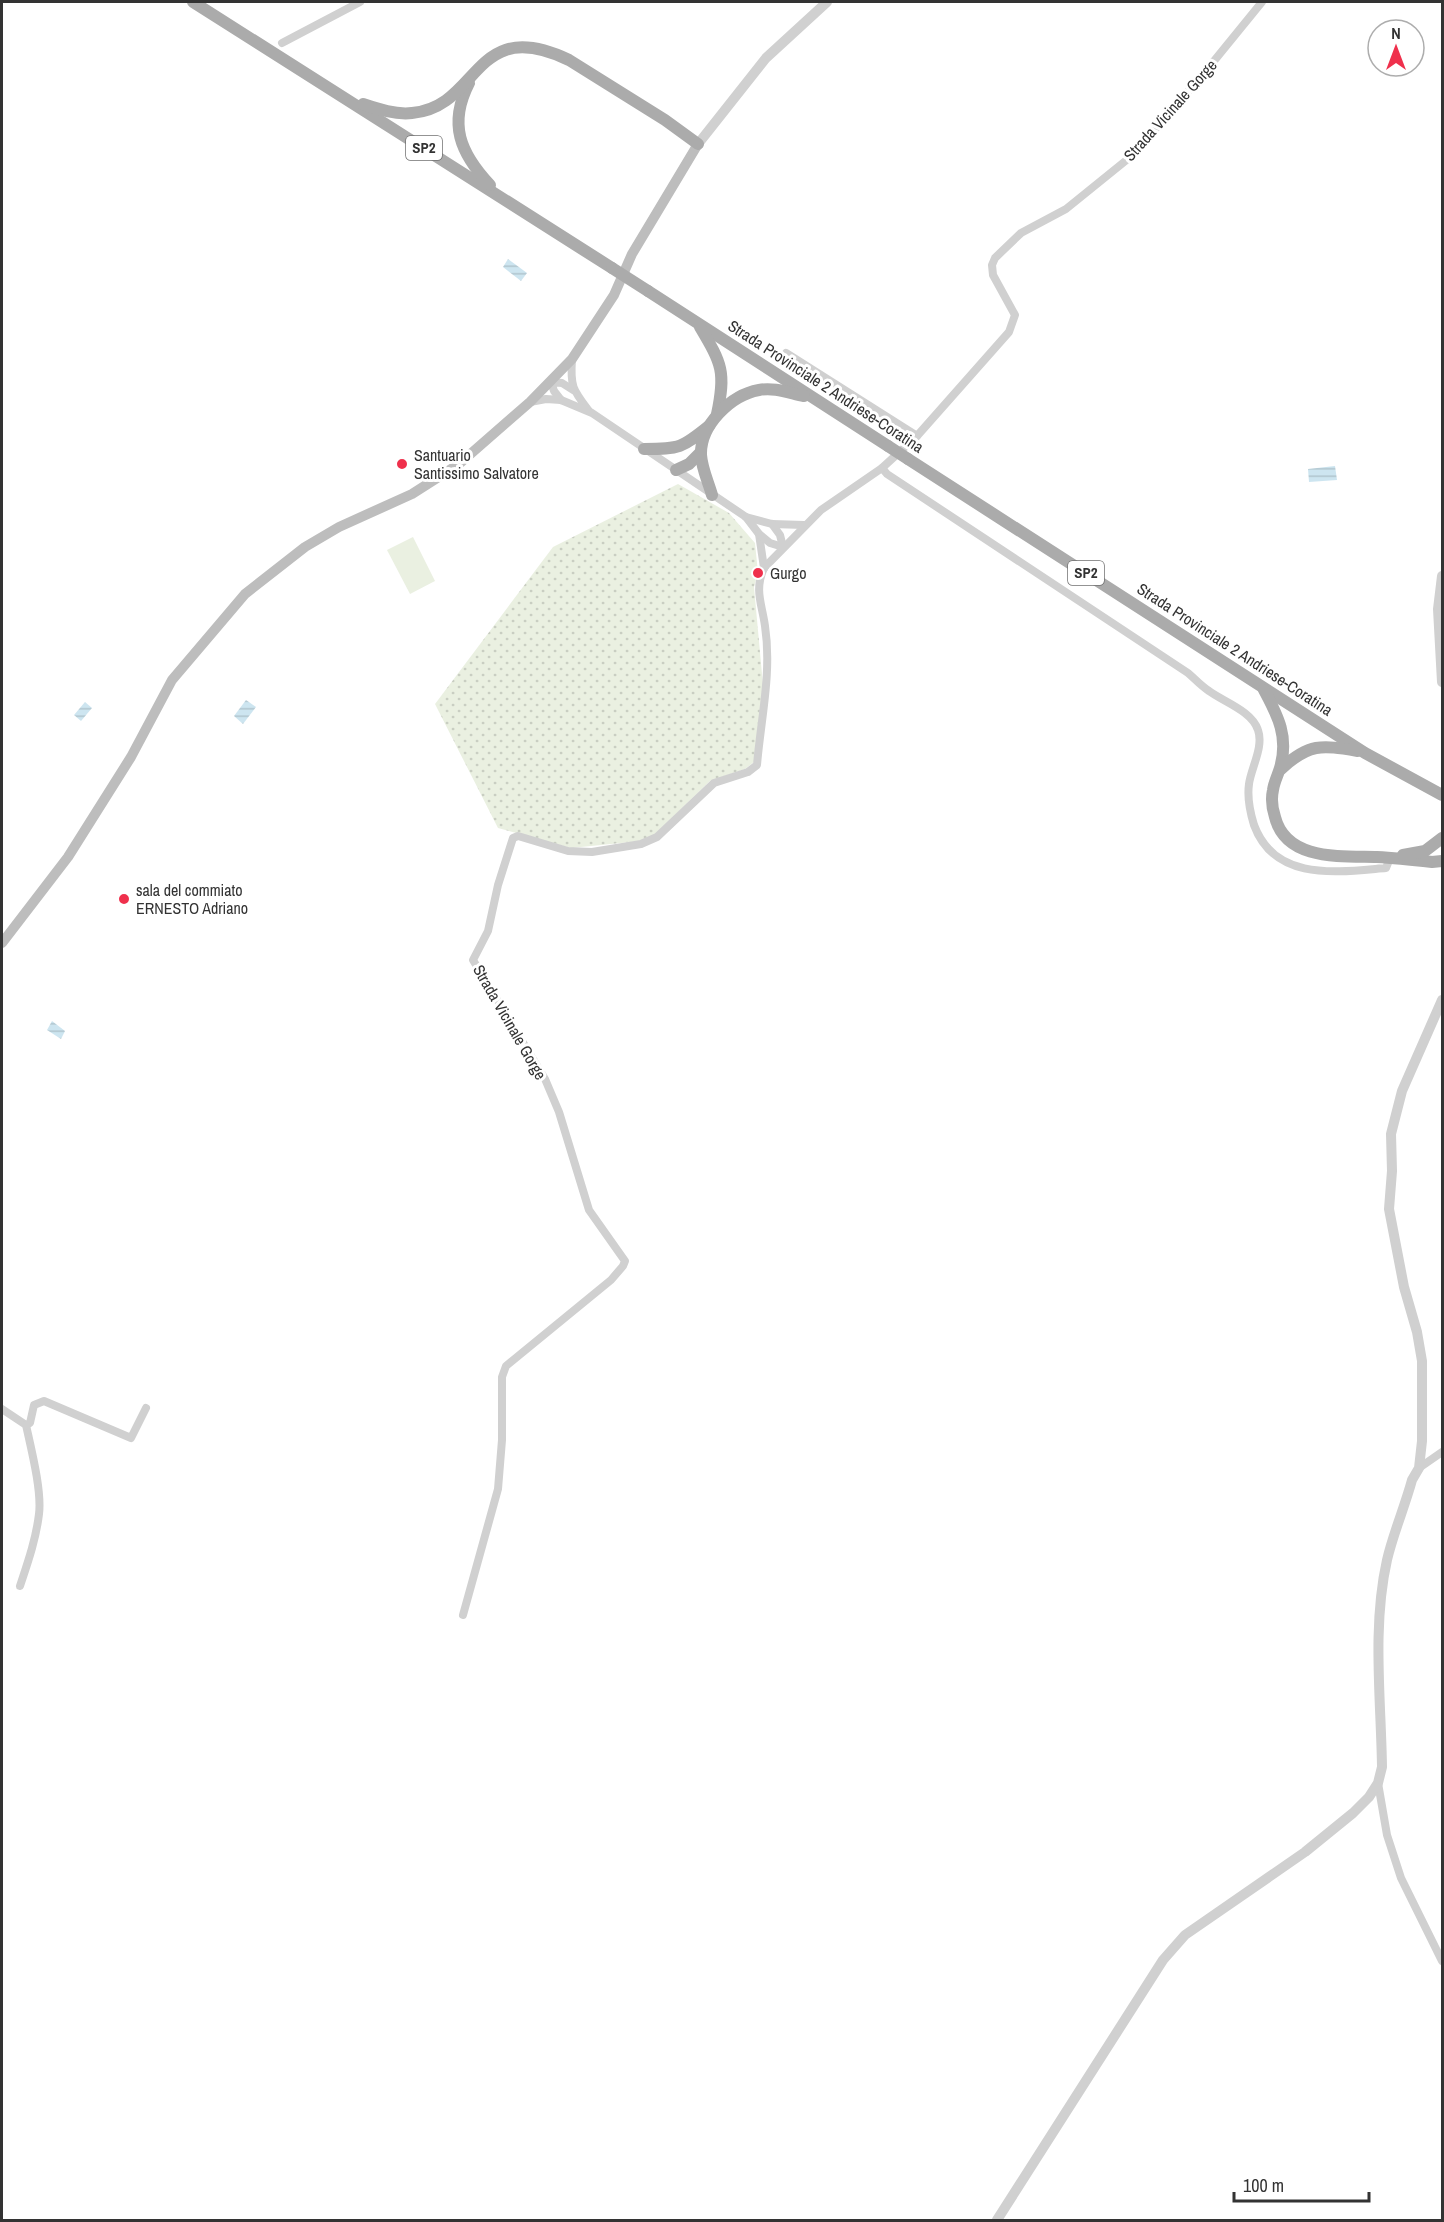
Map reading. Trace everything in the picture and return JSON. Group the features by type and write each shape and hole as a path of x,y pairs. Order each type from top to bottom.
{"main road":[{"name":"Strada Provinciale 2 Andriese-Coratina","path":"193,2 260,43 279,48 348,99 1365,753 1443,795"},
{"path":"2,943 68,857 131,757 172,680 245,594 305,547 339,527 412,494 459,464 530,402 572,359 609,303 632,254 698,144 666,120 569,60 539,48 522,46 506,50 488,60 456,92 440,104 415,113 395,112 348,99"},
{"path":"473,73 459,107 459,138 466,155 500,196"},
{"path":"676,470 689,464 701,452 723,387 722,370 716,354 698,323"},
{"path":"676,470 678,458 685,446 741,396 759,390 778,390 814,399"},
{"path":"644,449 685,446"},
{"path":"701,452 704,471 712,495"},
{"path":"1264,688 1281,721 1283,741 1280,770 1273,789 1272,808 1277,826 1290,842 1307,851 1327,855 1390,858 1439,864"},
{"path":"1280,770 1294,756 1311,748 1327,746 1365,753"},
{"path":"1390,858 1425,850 1443,838"},
{"path":"1425,850 1443,853"}],"street":[{"path":"279,48 360,2"},
{"path":"698,144 765,58 827,2"},
{"name":"Strada Vicinale Gorge","path":"463,1615 498,1489 502,1440 502,1377 506,1366 611,1280 625,1261 589,1210 559,1112 545,1079 473,960 488,931 498,885 513,838 518,836 568,850 592,852 641,844 657,837 714,783 748,772 758,765 767,682 766,628 758,590 758,579 764,568 821,510 882,468 917,436 1009,332 1015,315 993,275 994,258 1021,233 1066,209 1134,154 1206,72 1262,2"},
{"path":"786,353 917,436"},
{"path":"572,359 573,390"},
{"path":"561,400 551,382 562,383 573,390 592,413"},
{"path":"530,402 546,399 561,400 592,413 746,517 772,524 804,525"},
{"path":"882,468 1188,673 1207,690 1254,721 1259,732 1259,744 1248,786 1250,811 1258,836 1274,855 1299,868 1327,873 1386,868 1390,858"},
{"path":"746,517 759,534 770,543 783,547"},
{"path":"772,524 780,535 783,547"},
{"path":"759,534 764,568"},
{"path":"1443,576 1438,609 1443,682"},
{"path":"997,2220 1163,1960 1185,1935 1329,1833 1369,1797 1378,1783 1382,1767 1379,1636 1387,1559 1412,1480 1419,1468 1422,1441 1422,1361 1418,1332 1404,1287 1389,1209 1392,1171 1391,1134 1402,1091 1443,1000"},
{"path":"26,1425 30,1423 34,1405 44,1401 132,1438 146,1408"},
{"path":"2,1409 26,1425 39,1512 34,1543 20,1586"},
{"path":"1419,1468 1443,1452"},
{"path":"1378,1783 1387,1835 1401,1878 1443,1961"}],"green space":[{"name":"Gurgo","path":"678,484 729,513 755,543 758,573 754,587 763,685 754,762 745,769 710,781 655,834 641,841 571,848 498,828 435,704 553,547"},
{"path":"413,537 435,581 410,594 387,550"}],"water":[{"path":"508,259 527,273 521,281 503,267"},
{"path":"1335,466 1337,480 1309,482 1308,469"},
{"path":"246,700 256,707 243,724 234,716"},
{"path":"85,702 92,708 81,721 74,715"},
{"path":"52,1021 65,1031 61,1039 47,1030"}],"place":[{"name":"Santuario Santissimo Salvatore","path":"402,464"},
{"name":"Gurgo","path":"758,573"},
{"name":"sala del commiato ERNESTO Adriano","path":"124,899"}]}
